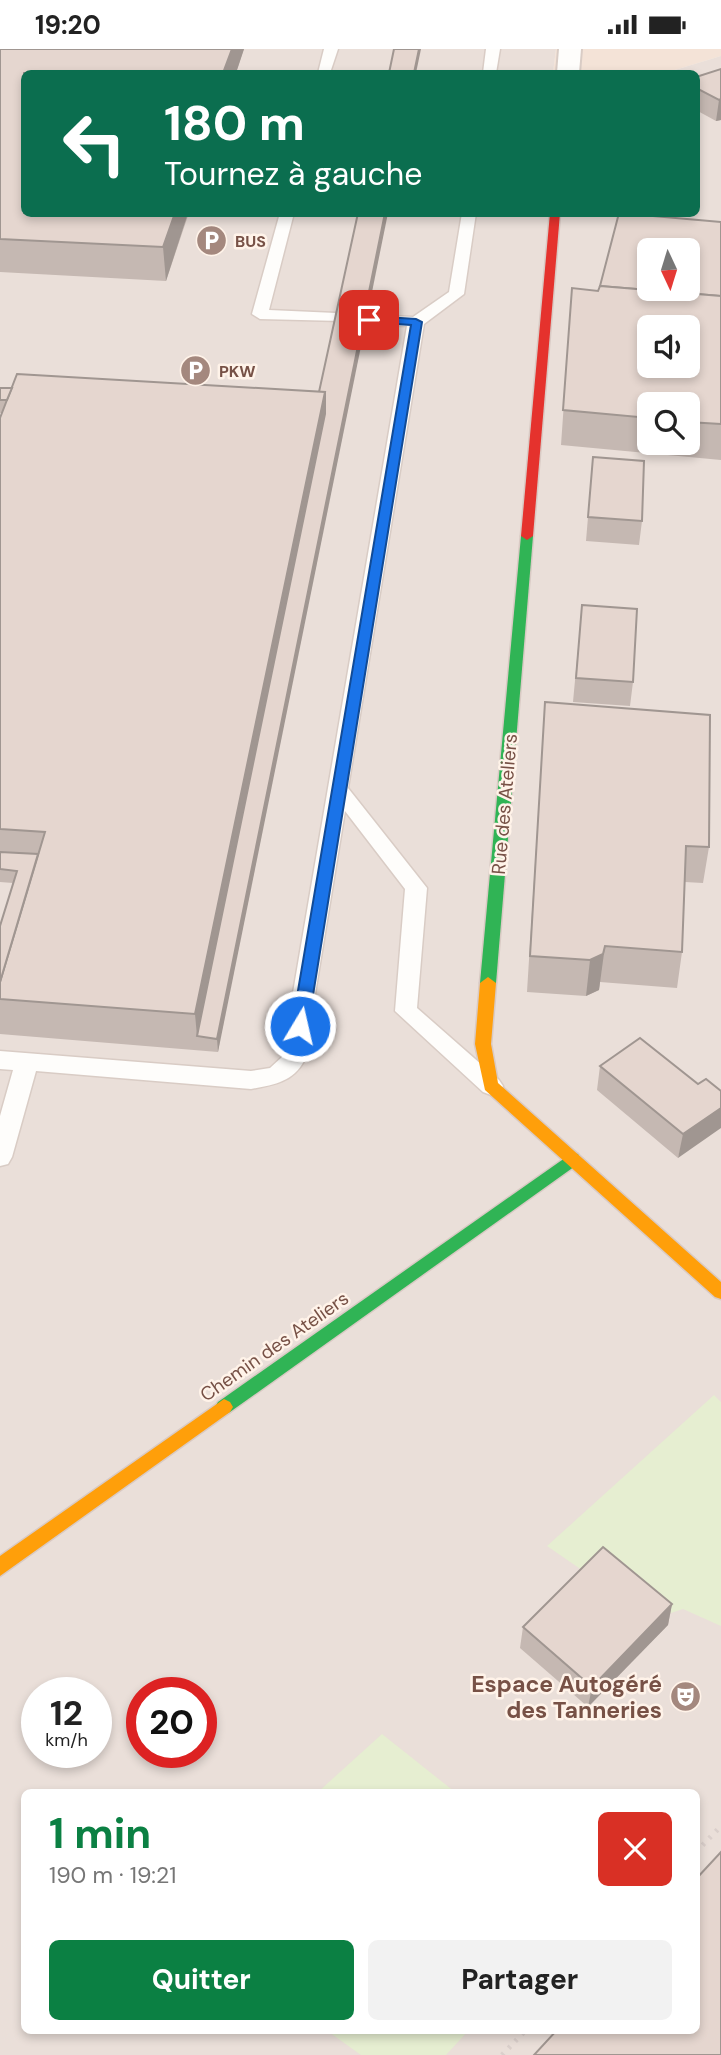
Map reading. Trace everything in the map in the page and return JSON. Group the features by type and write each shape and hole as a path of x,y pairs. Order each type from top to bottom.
{"street":[{"path":"568,70 570,49"},
{"name":"Rue des Ateliers","path":"491,1086 483,1044 555,217"},
{"path":"491,1086 721,1292"},
{"name":"Chemin des Ateliers","path":"0,1567 572,1159"}],"lane":[{"path":"325,70 331,49"},
{"path":"490,70 493,49"},
{"path":"286,217 260,314 336,318"},
{"path":"369,320 416,322 456,294 468,217"},
{"path":"0,1060 251,1080 264,1080 285,1069 293,1061 416,322"},
{"path":"338,789 416,888 406,1011 491,1086"},
{"path":"0,1157 27,1062"}],"path":[{"path":"700,1848 721,1826"},
{"path":"502,2055 522,2034"}],"shaded area":[{"path":"0,49 556,49 553,70 21,70 21,217 700,217 700,70 675,70 721,56 721,2055 0,2055"},
{"path":"556,49 721,49 721,56 675,70 553,70"}],"green space":[{"path":"714,1395 721,1402 721,1626 683,1609 653,1619 547,1546"},
{"path":"382,1734 451,1789 321,1789"},
{"path":"332,2034 465,2034 446,2055 361,2055"}],"building":[{"path":"0,49 232,49 224,70 21,70 21,217 174,217 163,247 0,239"},
{"path":"394,49 419,49 415,70 390,70"},
{"path":"721,69 721,99 700,90 700,76"},
{"path":"357,217 384,217 217,1039 197,1036 325,414 325,392 319,392"},
{"path":"618,217 664,217 721,222 721,296 700,294 700,238 637,238 637,289 600,286"},
{"path":"600,286 637,289 637,301 700,301 700,294 721,296 721,424 700,423 700,392 637,392 637,417 563,410 572,288 598,291"},
{"path":"17,374 325,392 195,1014 0,999 0,982 45,832 0,829 0,418"},
{"path":"0,388 12,388 7,400 0,400"},
{"path":"593,457 644,461 642,521 588,517"},
{"path":"582,605 637,609 633,682 576,678"},
{"path":"545,702 710,715 709,847 686,846 682,952 605,946 603,954 590,960 530,956"},
{"path":"0,852 38,854 0,982 0,926 17,871 0,869"},
{"path":"640,1038 698,1084 706,1079 721,1091 721,1108 683,1134 600,1066"},
{"path":"603,1547 672,1604 592,1687 523,1627"},
{"path":"721,1852 721,2055 534,2055 553,2034 700,2034 700,1875"}],"traffic: fast":[{"path":"488,983 527,536"},
{"path":"224,1407 572,1159"}],"traffic: slow":[{"path":"488,983 483,1044 491,1086 721,1292"},
{"path":"0,1567 224,1407"}],"traffic: jam":[{"path":"527,536 555,217"}],"place":[{"name":"BUS","path":"212,241"},
{"name":"PKW","path":"196,371"},
{"name":"Espace Autogéré des Tanneries","path":"685,1697"}],"route":[{"path":"300,1026 416,322 369,320"}]}
